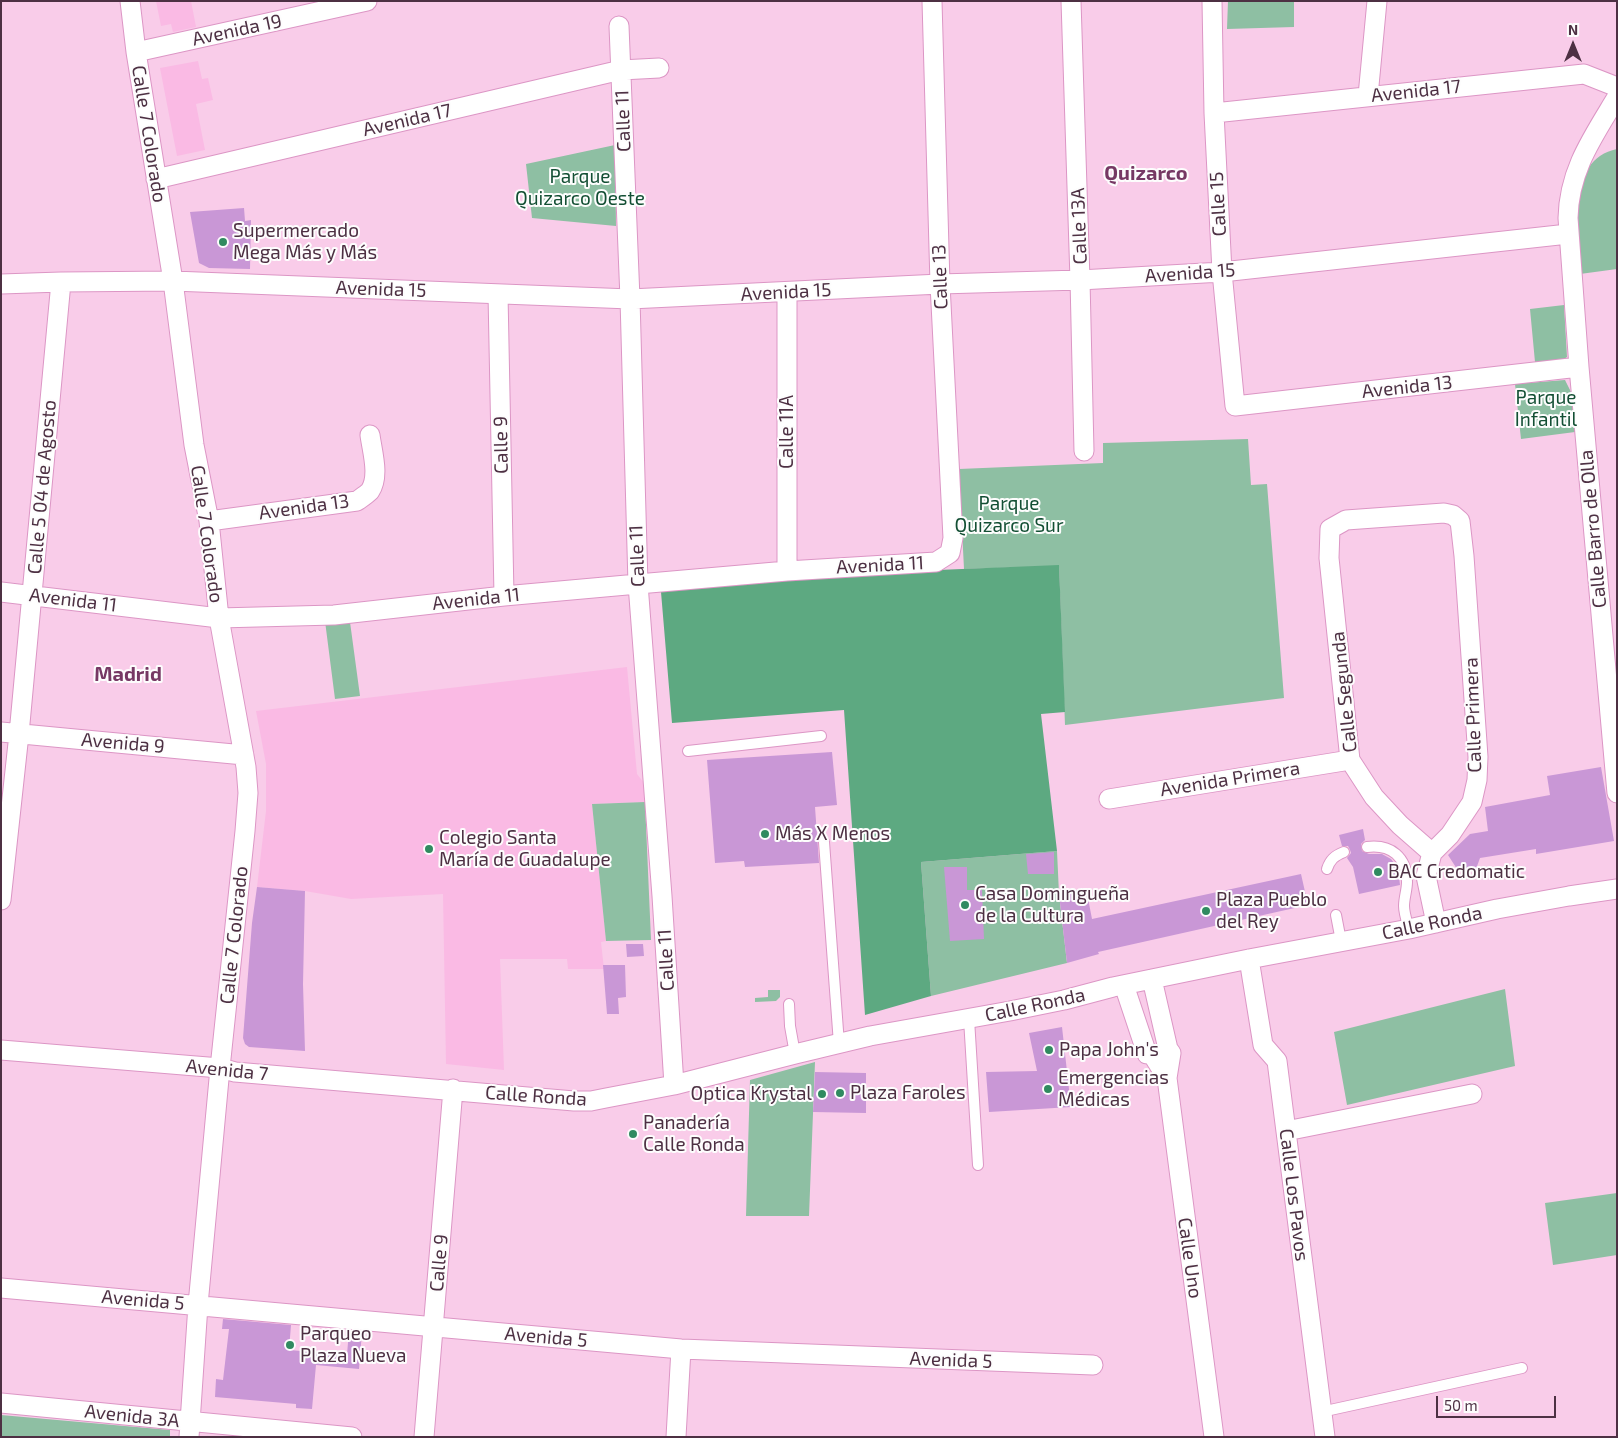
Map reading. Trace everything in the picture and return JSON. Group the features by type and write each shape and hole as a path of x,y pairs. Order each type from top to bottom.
{"street":[{"name":"Calle 7 Colorado","path":"130,1 136,52 173,281 194,445 208,521 219,618 244,755 248,793 198,1305 189,1429"},
{"name":"Avenida 19","path":"136,52 367,1"},
{"name":"Calle 13","path":"932,1 940,284 953,538 950,553"},
{"name":"Calle 13A","path":"1071,1 1084,451"},
{"name":"Calle 15","path":"1212,1 1214,113 1222,272 1235,406"},
{"path":"1368,96 1377,1"},
{"name":"Calle 11","path":"619,26 630,299 638,584 662,896 674,1085"},
{"name":"Avenida 17","path":"156,178 621,70 659,68"},
{"name":"Avenida 17","path":"1214,113 1584,74 1617,86"},
{"name":"Calle Barro de Olla","path":"1617,97 1577,168 1568,203 1568,234 1579,368 1617,793"},
{"name":"Avenida 15","path":"1,284 173,281 630,299 940,284 1080,280 1222,272 1568,234"},
{"name":"Calle 5 04 de Agosto","path":"1,900 10,733 32,595 62,282"},
{"name":"Calle 11A","path":"787,292 787,571"},
{"name":"Calle 9","path":"498,294 504,596"},
{"name":"Avenida 13","path":"1235,406 1579,368"},
{"name":"Avenida 13","path":"208,521 357,501 369,492 375,474 370,435"},
{"name":"Calle Primera","path":"1330,529 1346,520 1444,513 1453,515 1460,522 1478,757 1477,780 1472,802 1450,835 1432,853"},
{"name":"Calle Segunda","path":"1330,529 1330,558 1350,760 1374,797 1400,825 1432,853"},
{"name":"Avenida 11","path":"1,592 219,618 334,615 504,596 638,584 787,571 936,562 950,553"},
{"name":"Avenida 9","path":"10,733 244,755"},
{"name":"Avenida Primera","path":"1109,799 1350,760"},
{"path":"1432,853 1426,876 1436,923"},
{"name":"Calle Ronda","path":"453,1089 591,1101 674,1085 870,1036 1064,1000 1152,979 1568,896 1617,889"},
{"name":"Calle Los Pavos","path":"1249,959 1263,1045 1277,1061 1324,1437"},
{"name":"Calle Uno","path":"1152,979 1168,1049 1171,1053 1167,1078 1214,1437"},
{"name":"Calle Uno","path":"1124,985 1147,1054 1152,1054 1167,1078"},
{"name":"Avenida 7","path":"1,1050 220,1068 235,1072 453,1089"},
{"name":"Calle 9","path":"424,1437 453,1089"},
{"path":"1286,1131 1472,1094"},
{"name":"Avenida 5","path":"1,1288 681,1348 1093,1365"},
{"path":"676,1437 681,1348"},
{"name":"Avenida 3A","path":"1,1403 189,1429 352,1437"}],"lane":[{"path":"688,751 821,736"},
{"path":"824,842 839,1044"},
{"path":"1367,847 1378,846 1388,848 1397,854 1404,864 1407,881 1404,908 1409,929"},
{"path":"1327,869 1329,862 1335,856 1344,852"},
{"path":"1336,915 1341,941"},
{"path":"789,1004 790,1026 795,1054"},
{"path":"969,1019 978,1165"},
{"path":"1321,1412 1522,1368"}],"shaded area":[{"path":"156,1 191,1 196,27 173,32 171,24 161,26"},
{"path":"198,61 202,79 208,78 213,100 196,104 205,150 177,156 160,68"},
{"name":"Colegio Santa María de Guadalupe","path":"627,667 637,774 644,783 645,802 592,804 606,941 601,942 604,969 568,969 567,959 500,959 504,1070 446,1064 443,894 351,899 305,891 257,887 266,811 266,764 256,711"}],"green space":[{"path":"1228,1 1294,1 1294,27 1227,29"},
{"name":"Parque Quizarco Oeste","path":"615,145 616,226 532,218 526,164"},
{"path":"1617,149 1617,269 1580,274 1577,220 1578,201 1582,183 1589,167 1600,156"},
{"path":"1564,305 1567,357 1558,363 1535,362 1530,309"},
{"name":"Parque Infantil","path":"1565,380 1571,392 1575,432 1521,439 1515,384"},
{"name":"Parque Quizarco Sur","path":"1248,439 1251,485 1267,484 1284,698 1065,725 1059,566 964,569 959,469 1103,463 1103,443"},
{"path":"1059,565 1065,712 1041,714 1057,851 921,862 931,996 865,1015 844,710 672,723 661,592 671,581"},
{"path":"325,621 350,622 360,696 335,699"},
{"path":"645,802 651,940 606,941 592,804"},
{"path":"1057,851 1059,894 1067,963 931,996 921,862"},
{"path":"1505,989 1515,1066 1347,1105 1334,1032"},
{"path":"768,990 780,990 780,997 776,1001 755,1002 755,998 768,997"},
{"path":"815,1062 809,1216 746,1216 750,1080"},
{"path":"1617,1193 1617,1255 1553,1265 1545,1203"},
{"path":"1,1415 170,1430 170,1437 1,1437"}],"building":[{"name":"Supermercado Mega Más y Más","path":"244,208 245,221 251,220 250,269 209,268 199,263 190,212"},
{"name":"Más X Menos","path":"832,752 837,805 815,807 819,863 745,867 744,861 715,863 707,760"},
{"path":"1601,767 1614,841 1536,854 1536,849 1480,858 1476,869 1457,869 1448,855 1470,834 1488,831 1485,807 1550,795 1547,776"},
{"name":"BAC Credomatic","path":"1363,829 1365,840 1361,844 1362,851 1369,854 1382,854 1391,859 1398,868 1400,885 1359,894 1353,867 1347,858 1351,853 1350,850 1348,846 1342,846 1339,835"},
{"path":"1054,852 1054,874 1028,874 1026,854"},
{"name":"Casa Domingueña de la Cultura","path":"944,867 967,867 967,890 982,890 984,939 950,941"},
{"name":"Plaza Pueblo del Rey","path":"1301,874 1308,905 1098,952 1099,954 1067,963 1059,894 1086,888 1092,919"},
{"path":"257,887 305,891 303,984 305,1051 249,1047 245,1044 243,1038 252,923"},
{"path":"626,944 643,944 644,956 627,957"},
{"path":"603,965 625,965 626,997 618,998 619,1014 607,1014"},
{"path":"1062,1027 1071,1107 989,1112 986,1072 1037,1071 1029,1033"},
{"name":"Plaza Faroles","path":"815,1072 866,1073 866,1113 813,1112"},
{"name":"Parqueo Plaza Nueva","path":"223,1319 291,1325 289,1350 347,1355 349,1330 362,1332 359,1369 316,1365 312,1409 296,1408 296,1404 215,1397 216,1379 223,1380 229,1329 222,1329"}],"place":[{"name":"Supermercado Mega Más y Más","path":"223,242"},
{"name":"Más X Menos","path":"765,834"},
{"name":"Colegio Santa María de Guadalupe","path":"429,849"},
{"name":"BAC Credomatic","path":"1378,872"},
{"name":"Casa Domingueña de la Cultura","path":"965,905"},
{"name":"Plaza Pueblo del Rey","path":"1206,911"},
{"name":"Papa John's","path":"1049,1050"},
{"name":"Emergencias Médicas","path":"1048,1089"},
{"name":"Plaza Faroles","path":"840,1093"},
{"name":"Optica Krystal","path":"822,1094"},
{"name":"Panadería Calle Ronda","path":"633,1134"},
{"name":"Parqueo Plaza Nueva","path":"290,1345"}],"district":[{"name":"Quizarco","path":"1146,173"},
{"name":"Madrid","path":"128,674"}]}
